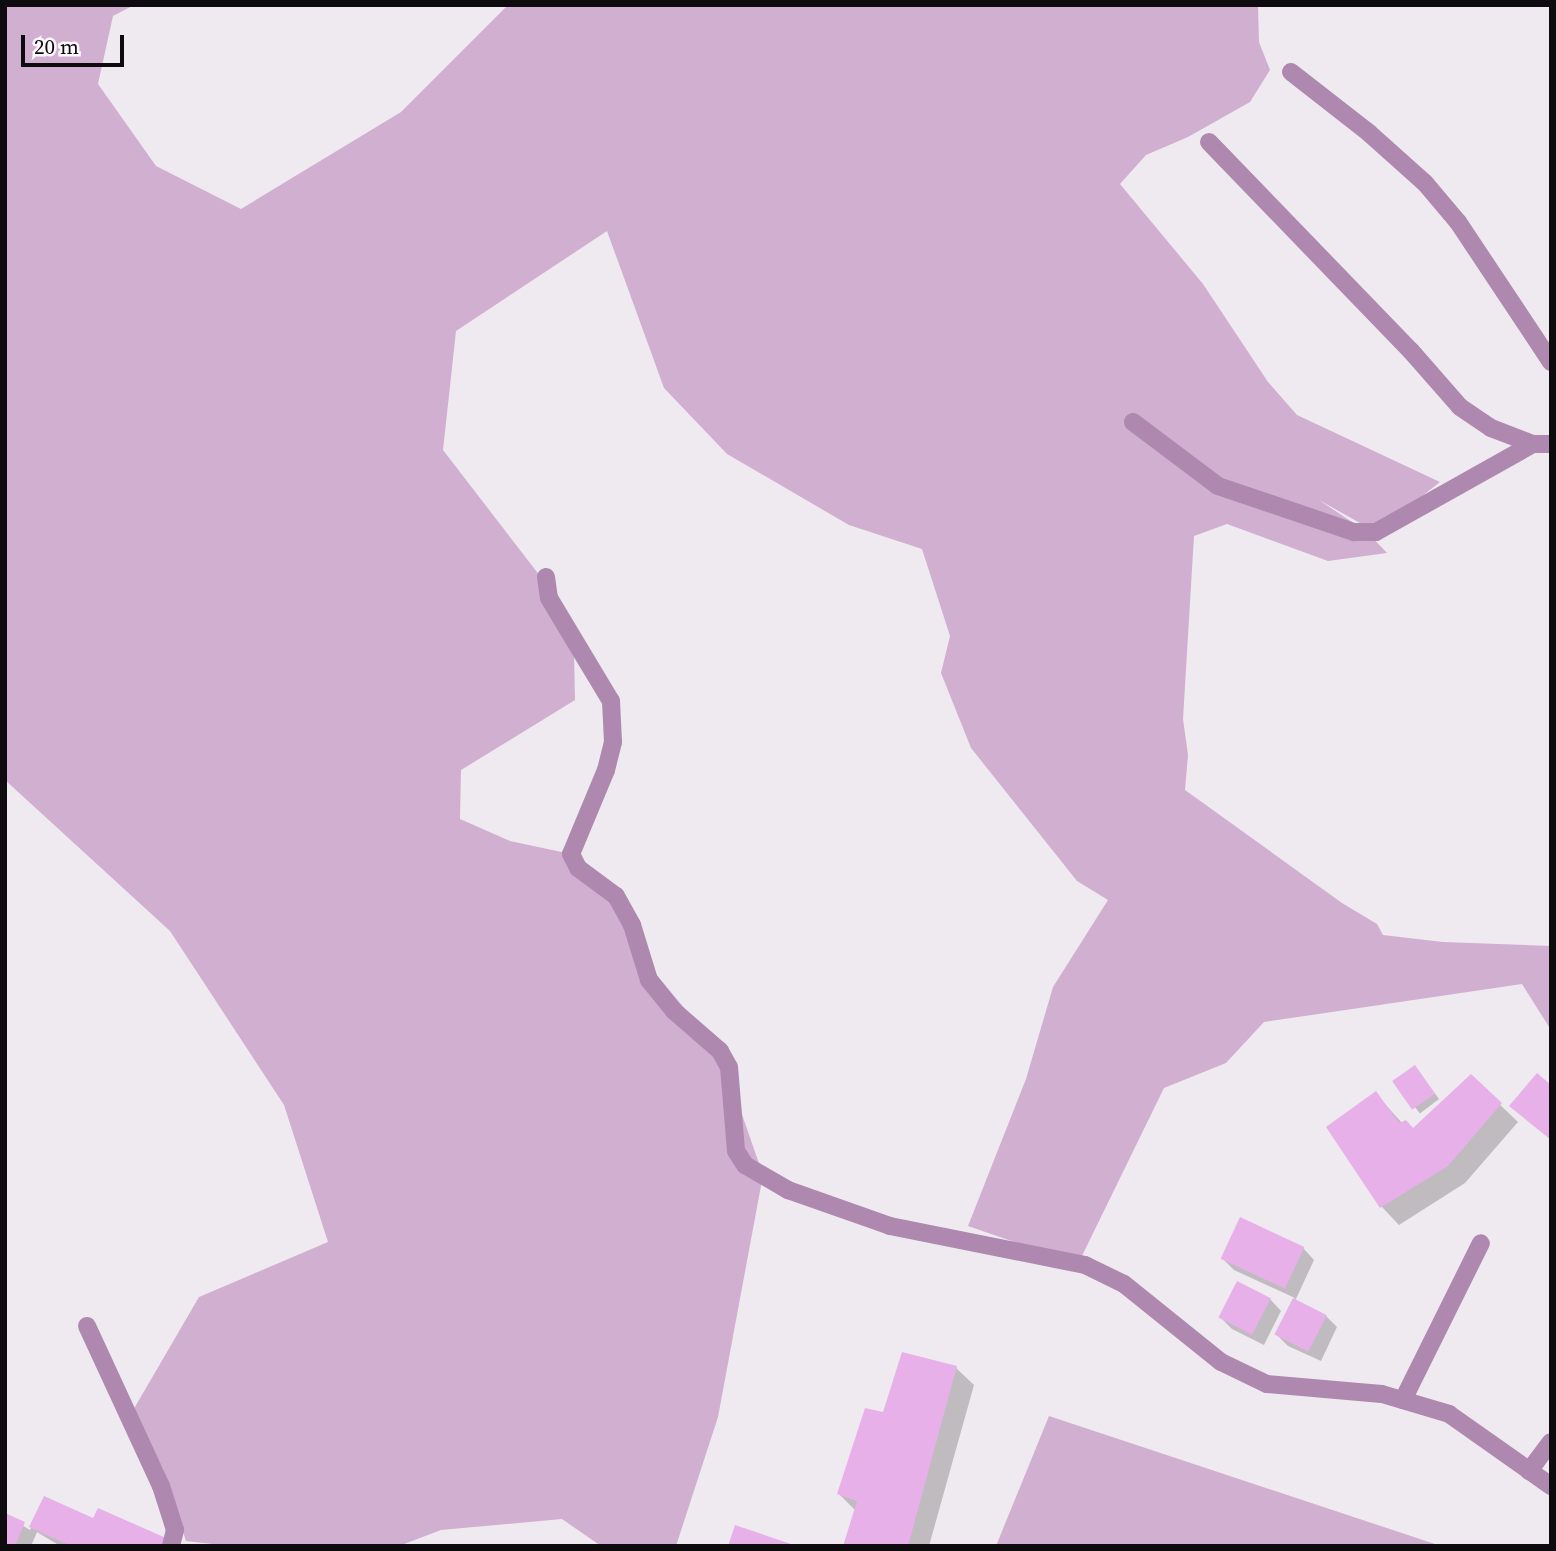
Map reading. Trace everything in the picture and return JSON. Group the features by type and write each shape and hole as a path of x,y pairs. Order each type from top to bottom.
{"street":[{"path":"1292,72 1425,183 1458,222 1551,362"},
{"path":"1209,142 1411,351 1460,407 1491,428 1542,444"},
{"path":"1133,422 1218,486 1354,532 1376,532 1542,444"},
{"path":"546,576 549,598 611,701 613,742 606,770 571,854 579,868 615,896 632,925 649,980 674,1011 720,1051 729,1067 736,1151 745,1165 788,1190 890,1226 1085,1265 1124,1284 1221,1362 1267,1384 1382,1394 1449,1414 1551,1486"},
{"path":"1403,1400 1481,1243"},
{"path":"87,1326 161,1486 175,1530 171,1546"},
{"path":"1529,1471 1551,1442"}],"shaded area":[{"path":"5,5 134,5 113,16 98,84 156,166 241,209 401,112 508,5 1258,5 1259,42 1270,70 1250,102 1188,137 1146,155 1120,184 1203,284 1268,382 1297,415 1440,482 1376,532 1319,500 1367,532 1387,553 1328,561 1227,524 1194,536 1183,719 1188,755 1185,790 1342,903 1377,924 1383,935 1443,942 1551,946 1551,1030 1522,984 1264,1022 1226,1063 1164,1088 1078,1264 968,1226 1026,1079 1053,987 1108,900 1077,881 971,748 941,673 950,636 922,549 849,525 727,454 664,388 607,231 456,331 443,450 540,576 574,652 575,700 461,770 460,819 510,841 571,854 619,902 655,973 720,1051 763,1175 718,1417 676,1546 601,1546 562,1519 441,1530 399,1546 230,1546 186,1541 163,1469 132,1412 199,1297 328,1242 284,1105 170,931 5,780"},
{"path":"1049,1416 1441,1546 996,1546"}],"building":[{"path":"1415,1065 1435,1094 1412,1110 1392,1081"},
{"path":"1537,1073 1551,1085 1551,1140 1509,1106"},
{"path":"1471,1074 1502,1103 1448,1166 1380,1208 1326,1127 1376,1091 1399,1123 1406,1120 1413,1128"},
{"path":"1240,1217 1304,1247 1285,1289 1221,1259"},
{"path":"1237,1281 1271,1298 1252,1335 1218,1318"},
{"path":"1293,1298 1327,1315 1308,1352 1274,1335"},
{"path":"902,1352 957,1366 908,1546 843,1546 857,1501 837,1494 865,1408 883,1412"},
{"path":"44,1496 93,1518 98,1508 166,1538 162,1546 71,1546 29,1527"},
{"path":"5,1513 25,1522 15,1546 5,1546"},
{"path":"735,1525 794,1545 794,1546 728,1546"}]}
